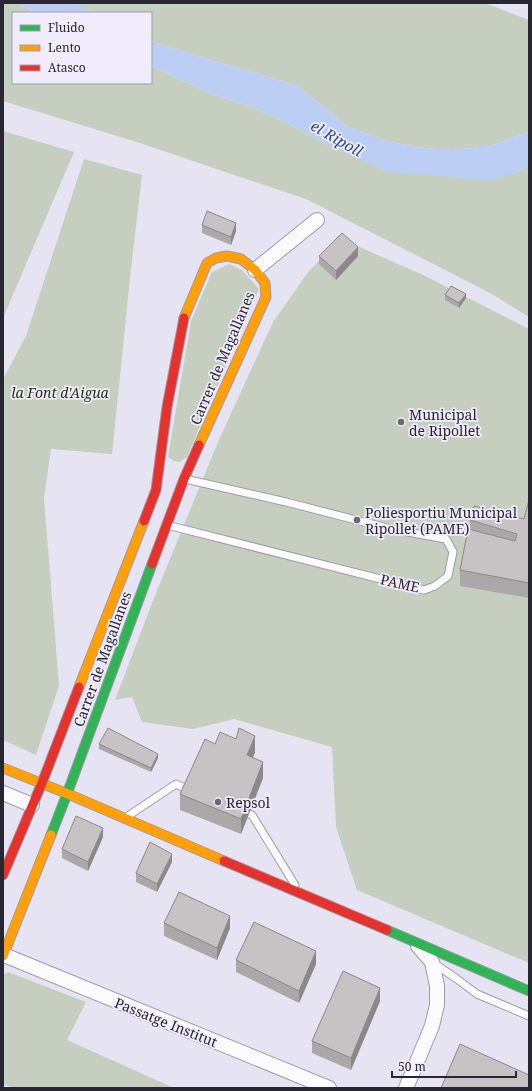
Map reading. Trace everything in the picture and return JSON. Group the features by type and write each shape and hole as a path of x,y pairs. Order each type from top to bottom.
{"street":[{"path":"255,270 317,220"},
{"name":"Carrer de Magallanes","path":"3,875 42,783 156,490 167,407 184,319 207,263 216,258 227,256 241,259 255,270 265,283 266,297 184,479 67,794 3,956"},
{"path":"3,768 125,818 529,991"},
{"path":"3,792 32,806"},
{"path":"406,1088 432,1026 437,1005 437,986 432,962 417,944"},
{"name":"Passatge Institut","path":"3,956 322,1087"}],"lane":[{"name":"PAME","path":"167,525 424,590 435,586 448,576 453,552 446,539 391,528 184,479"},
{"path":"125,818 176,784 189,790"},
{"path":"249,814 252,815 300,894"},
{"path":"432,962 458,979 477,994 529,1016"}],"green space":[{"path":"3,3 15,3 35,12 12,12 12,84 152,84 152,66 209,93 251,107 287,123 328,145 453,177 464,178 516,173 529,164 529,317 492,294 306,199 137,142 3,101"},
{"path":"76,3 485,3 529,20 529,132 490,146 453,150 424,148 390,142 348,127 298,86 158,44 152,41 152,12 94,12"},
{"path":"3,131 74,152 3,318"},
{"name":"la Font d'Aigua","path":"84,159 142,175 112,454 51,449 44,498 59,686 36,755 3,740 3,379 26,336"},
{"name":"Poliesportiu Municipal Ripollet (PAME)","path":"341,239 423,275 529,329 529,963 357,890 336,827 332,747 234,719 193,729 142,722 132,697 115,700 154,598 218,442 273,322 309,271"},
{"path":"229,264 242,270 259,289 187,457 180,462 174,461 168,457 191,321 212,272"},
{"path":"8,972 86,1002 67,1040 174,1088 14,1088 3,1084 3,976"}],"water":[{"path":"15,3 76,3 94,12 35,12"},
{"name":"el Ripoll","path":"152,41 158,44 298,86 348,127 390,142 424,148 453,150 490,146 529,132 529,164 516,173 486,181 387,172 251,107 209,93 152,66"}],"building":[{"path":"207,211 236,223 231,237 202,225"},
{"path":"342,233 358,247 336,271 319,256"},
{"path":"451,286 466,294 459,303 445,295"},
{"path":"529,500 529,583 460,570 468,529 515,541 517,534 470,520 474,506 524,519"},
{"path":"108,728 158,754 151,768 99,744"},
{"path":"239,728 255,736 247,755 263,762 241,819 180,794 205,739 215,744 220,732 236,739"},
{"path":"76,816 103,828 88,862 62,849"},
{"path":"150,842 172,854 157,884 136,873"},
{"path":"179,892 230,916 217,948 164,923"},
{"path":"254,922 316,951 299,991 236,960"},
{"path":"343,971 380,988 351,1058 312,1041"},
{"path":"460,1044 529,1075 529,1088 441,1088"}],"traffic: fast":[{"path":"51,835 152,564"},
{"path":"387,930 529,991"}],"traffic: slow":[{"path":"184,318 207,263 216,258 227,256 241,259 255,270 265,283 266,297 199,445"},
{"path":"79,687 144,521"},
{"path":"3,768 68,794 224,861"},
{"path":"3,956 51,835"}],"traffic: jam":[{"path":"144,521 156,490 167,407 184,318"},
{"path":"152,564 184,479 199,445"},
{"path":"3,875 42,783 79,687"},
{"path":"224,861 387,930"}],"place":[{"name":"Municipal de Ripollet","path":"401,422"},
{"name":"Poliesportiu Municipal Ripollet (PAME)","path":"357,520"},
{"name":"Repsol","path":"218,802"}]}
